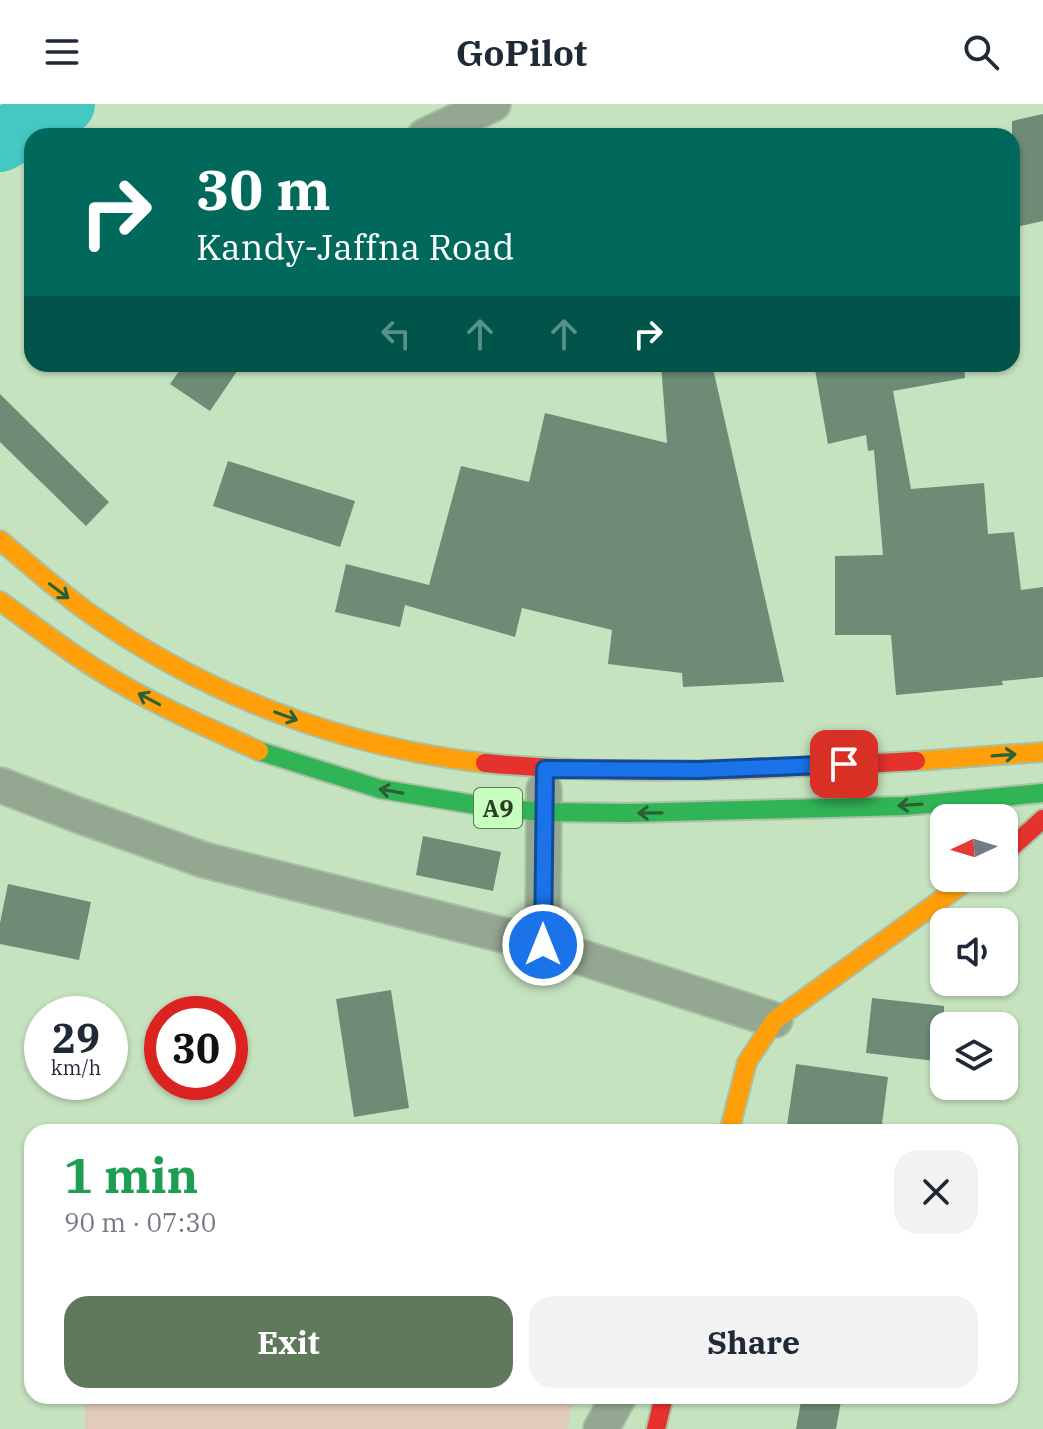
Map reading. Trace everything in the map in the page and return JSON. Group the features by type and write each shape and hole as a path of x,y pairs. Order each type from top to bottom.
{"main road":[{"name":"A9","path":"0,540 52,587 100,622 186,673 280,714 388,747 448,758 545,769 700,770 1043,752"},
{"name":"A9","path":"0,601 74,655 121,684 214,732 264,753 380,789 489,807 544,812 718,812 890,807 1043,793"},
{"path":"1018,841 1043,819"},
{"path":"731,1124 747,1062 775,1020 952,892"},
{"path":"656,1429 662,1404"}],"street":[{"path":"442,128 493,104"},
{"path":"543,945 545,769"},
{"path":"0,785 204,860 543,945 775,1020"},
{"path":"601,1429 615,1404"}],"shaded area":[{"path":"85,1404 572,1404 567,1429 85,1429"}],"building":[{"path":"1043,114 1043,221 1020,226 1020,128 1012,128 1012,121"},
{"path":"178,372 237,372 210,411 170,384"},
{"path":"662,372 714,372 784,682 683,687 682,673 608,664 612,630 522,608 515,637 405,605 400,627 335,612 346,564 429,585 461,466 529,482 545,413 667,443"},
{"path":"815,372 965,372 965,378 893,391 911,489 984,483 988,534 1014,532 1021,590 1043,587 1043,677 1002,681 1003,685 896,695 891,635 835,635 835,556 883,555 874,450 868,451 866,435 828,444"},
{"path":"0,394 109,502 86,526 0,442"},
{"path":"228,461 355,501 340,547 213,506"},
{"path":"423,836 501,852 493,891 416,875"},
{"path":"8,884 91,902 79,960 0,944 0,923"},
{"path":"391,990 409,1108 354,1117 336,999"},
{"path":"872,998 944,1006 944,1012 930,1012 930,1060 866,1053"},
{"path":"796,1064 888,1077 882,1124 787,1124"},
{"path":"801,1404 841,1404 836,1429 796,1429"}],"waterway":[{"path":"0,141 64,104"}],"traffic: fast":[{"path":"259,751 380,789 489,807 544,812 629,813 905,806 1043,793"}],"traffic: slow":[{"path":"0,540 85,610 130,640 225,691 326,730 378,744 485,763"},
{"path":"0,601 121,684 259,751"},
{"path":"916,761 1043,752"},
{"path":"731,1124 747,1062 775,1020 952,892"}],"traffic: jam":[{"path":"485,763 646,771 916,761"},
{"path":"1018,841 1043,819"},
{"path":"656,1429 662,1404"}],"route":[{"path":"543,945 545,769 700,770 844,764"}]}
